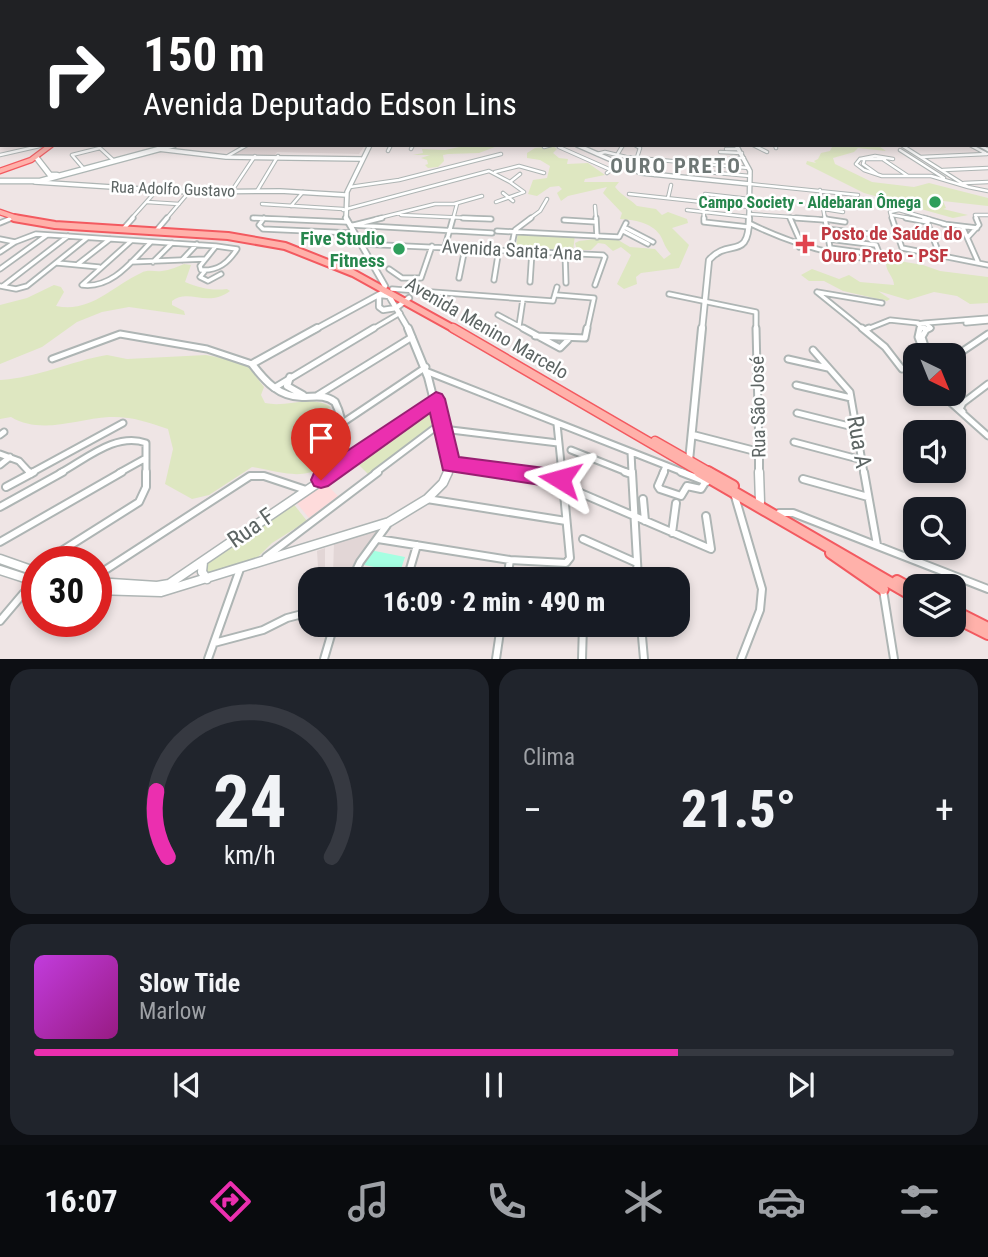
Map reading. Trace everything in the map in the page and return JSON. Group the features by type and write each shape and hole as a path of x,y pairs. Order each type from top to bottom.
{"main road":[{"path":"0,171 37,157 49,147"},
{"path":"37,157 50,176 155,148"},
{"path":"0,181 41,182 155,148"},
{"name":"Avenida Menino Marcelo","path":"0,210 29,220 248,238 286,245 332,261 369,278 384,291 407,300 760,502 903,591"},
{"name":"Avenida Menino Marcelo","path":"0,210 12,218 54,225 161,231"},
{"name":"Avenida Menino Marcelo","path":"688,463 808,535 864,579 882,580 903,587"},
{"path":"966,617 988,628"},
{"path":"966,623 988,634"}],"street":[{"path":"226,157 244,147"},
{"path":"369,147 346,195 344,209 353,233 375,272 369,278"},
{"path":"388,151 390,147"},
{"path":"559,147 609,172 619,164"},
{"path":"581,147 633,170 654,175 859,195"},
{"path":"617,155 622,147"},
{"path":"633,170 638,147"},
{"path":"757,147 766,152"},
{"path":"862,160 893,159 899,157 903,147"},
{"path":"904,147 949,181"},
{"path":"905,147 968,187"},
{"path":"0,155 21,148"},
{"path":"84,169 71,156 100,148 113,160"},
{"path":"155,148 226,157 361,159"},
{"path":"726,149 739,149"},
{"path":"720,152 739,149"},
{"path":"731,158 739,149"},
{"path":"688,463 693,435 696,362 704,326 711,256 744,244 748,239 750,176 739,149"},
{"path":"597,154 605,152 637,158 749,168"},
{"path":"921,157 988,153"},
{"path":"350,187 393,182 501,154"},
{"path":"230,192 255,156"},
{"path":"257,191 278,156"},
{"path":"893,159 875,156 855,163 861,169 880,176 930,176 988,191"},
{"path":"463,159 468,163"},
{"path":"654,175 659,159"},
{"path":"885,159 910,177"},
{"path":"676,177 679,161"},
{"path":"922,163 930,163"},
{"path":"495,173 520,166 544,173"},
{"path":"942,170 988,168"},
{"path":"262,204 344,209 490,170 524,192 512,199 496,202"},
{"path":"695,171 750,176"},
{"path":"510,182 520,174"},
{"path":"41,182 57,175"},
{"name":"Rua Adolfo Gustavo","path":"41,182 189,192 257,191 346,195"},
{"path":"963,183 988,182"},
{"path":"668,198 671,185"},
{"path":"814,189 823,202 830,248 827,255"},
{"path":"124,228 157,190"},
{"path":"132,240 82,285 88,287 110,280 131,262 161,231 189,192"},
{"path":"291,206 303,192"},
{"path":"503,192 512,199"},
{"path":"629,194 749,207"},
{"path":"705,194 749,199"},
{"path":"349,224 482,196"},
{"path":"511,249 514,232 540,211 547,199"},
{"path":"147,202 179,204"},
{"path":"703,202 704,222 790,217 845,222"},
{"path":"823,202 842,205"},
{"path":"445,247 458,203"},
{"path":"595,206 597,237"},
{"path":"824,209 843,212"},
{"path":"687,210 749,220 799,247 827,255 881,261 876,246 828,239"},
{"path":"890,212 899,210 945,225"},
{"path":"890,212 898,217 977,228"},
{"path":"890,212 902,248 988,265"},
{"path":"394,215 491,219"},
{"path":"968,237 977,228 975,215 988,215"},
{"path":"790,217 801,243 799,247"},
{"path":"892,219 898,217"},
{"path":"0,223 12,218"},
{"path":"253,218 449,231 597,237 619,237 625,227 651,243"},
{"path":"264,218 260,225 263,229 353,233"},
{"path":"564,220 596,222"},
{"path":"927,222 940,256"},
{"path":"0,269 54,225"},
{"path":"963,228 978,263"},
{"path":"826,229 870,234"},
{"path":"0,252 36,233 197,244 235,248 237,251 215,272 203,270"},
{"path":"1,286 68,236"},
{"path":"1,286 20,289 31,284 88,237"},
{"path":"0,239 15,242"},
{"path":"78,265 110,239"},
{"path":"153,263 172,243"},
{"path":"112,590 161,592 389,522 426,499 446,479 450,464 427,369 398,310 384,291 359,243"},
{"name":"Avenida Santa Ana","path":"359,243 604,256 595,285"},
{"path":"181,260 197,244"},
{"path":"203,270 200,266 217,246"},
{"path":"389,270 402,278 421,278 432,246"},
{"path":"459,278 465,248"},
{"path":"830,248 880,255"},
{"path":"494,281 499,249"},
{"path":"530,282 532,251"},
{"path":"565,252 566,283"},
{"path":"131,262 153,263 205,258"},
{"path":"57,263 100,267"},
{"path":"203,270 200,277 208,281 221,274"},
{"path":"556,298 557,287"},
{"path":"384,291 382,309 398,310"},
{"path":"252,364 384,291 523,299 594,298 585,338 535,336"},
{"path":"882,303 817,292 885,347 902,369"},
{"path":"669,294 705,302"},
{"path":"519,326 523,299"},
{"path":"273,388 398,310 407,300"},
{"name":"Rua São José","path":"705,302 756,312 760,502"},
{"path":"498,315 561,348 569,339"},
{"path":"864,330 895,320 923,326 987,321"},
{"path":"923,326 923,343"},
{"path":"52,359 120,334 207,349 252,364 273,388 285,394 325,396 335,402 344,450 336,469"},
{"path":"966,349 988,334"},
{"path":"317,396 412,337"},
{"name":"Rua A","path":"813,351 846,386 851,398 877,546"},
{"path":"788,359 829,368"},
{"path":"427,369 557,424 731,491 762,588 759,617 741,659"},
{"path":"341,424 427,369"},
{"path":"290,377 287,386 305,397"},
{"path":"966,402 988,384"},
{"path":"796,385 851,398"},
{"path":"344,450 350,456 358,455 436,399"},
{"path":"956,406 988,434"},
{"path":"961,406 988,434"},
{"path":"797,413 857,428"},
{"path":"6,487 123,423"},
{"path":"378,540 564,565 570,558 560,479 557,424"},
{"path":"260,561 442,426 558,443"},
{"path":"693,435 759,452"},
{"path":"0,507 121,439 145,442 146,487 139,502 69,546"},
{"path":"794,442 862,460"},
{"path":"571,450 631,474"},
{"path":"631,452 637,567"},
{"path":"0,454 23,464 31,474"},
{"name":"Rua F","path":"112,583 165,585 204,562 358,455"},
{"path":"0,465 10,457"},
{"path":"0,542 146,458"},
{"path":"450,464 560,479"},
{"path":"666,466 658,485 660,489 681,496 687,486 701,489 706,481"},
{"path":"112,565 245,478 264,476 306,490"},
{"path":"803,479 868,497"},
{"path":"576,491 711,549 706,516"},
{"path":"426,499 566,521"},
{"path":"643,499 645,522"},
{"path":"672,533 676,503"},
{"path":"779,513 793,513 988,589"},
{"path":"358,567 389,522"},
{"path":"583,539 637,563"},
{"path":"411,567 417,545"},
{"path":"0,559 21,565"},
{"path":"509,567 510,559"},
{"path":"204,562 202,572 207,579"},
{"path":"208,659 241,568"},
{"path":"0,570 21,577"},
{"path":"882,580 894,659"},
{"path":"0,621 21,597"},
{"path":"214,643 263,630 298,615"},
{"path":"324,659 330,637"},
{"path":"496,659 499,637"},
{"path":"581,637 582,659"},
{"path":"642,637 644,659"}],"shaded area":[{"path":"245,147 364,147 359,154 277,152 275,155 231,156"},
{"path":"459,147 495,147 479,153 443,155 444,161 438,167 428,168 425,165 428,164 427,160 421,158 430,155 413,155 423,153 422,149 445,150"},
{"path":"554,147 557,149 553,153 559,158 568,159 567,164 588,163 605,175 585,179 584,182 619,182 615,187 637,206 656,209 662,215 668,212 687,219 688,223 672,228 689,245 679,268 641,273 636,277 637,284 624,289 617,284 631,255 621,247 613,251 605,244 598,243 591,250 577,250 575,243 613,237 630,247 655,249 664,259 671,254 660,235 647,224 620,219 622,213 603,193 607,187 568,196 561,201 557,193 562,189 559,186 550,187 537,196 528,194 533,180 547,178 550,166 540,160 527,158 527,153 535,148"},
{"path":"832,147 880,147 886,151 858,148 854,152 833,158 835,164 872,182 914,187 929,183 988,198 988,206 943,201 946,208 943,209 968,215 953,218 864,193 806,164 807,161 816,163 814,161 821,153 830,151"},
{"path":"518,232 575,235 573,251 516,247"},
{"path":"887,259 940,271 988,277 988,303 970,304 957,296 934,292 908,300 878,291 890,299 887,301 843,291 824,281 809,281 801,275 812,269 839,279 849,275 860,282 894,285 886,266"},
{"path":"184,264 191,265 185,282 230,291 214,298 185,296 172,301 172,305 184,311 185,315 129,307 102,312 77,322 42,347 0,364 0,305 27,298 54,285 61,287 64,292 56,306 80,306 144,272 165,271"},
{"path":"107,355 127,359 206,355 246,363 264,387 261,395 265,403 307,401 331,407 313,419 317,434 332,436 336,441 337,461 305,474 252,467 209,495 192,499 165,484 173,449 168,429 139,420 117,417 47,425 34,425 11,417 0,419 0,380 27,376"},
{"path":"428,407 433,408 433,426 369,475 353,459"},
{"path":"323,481 338,496 309,518 295,501"},
{"path":"292,502 307,521 272,543 255,560 211,574 206,572 208,562"},
{"path":"380,529 352,567 333,567 334,542"},
{"path":"325,548 325,567 318,567 317,551"},
{"path":"370,550 405,557 402,567 364,565"}],"place":[{"name":"Campo Society - Aldebaran Ômega","path":"935,202"},
{"name":"Posto de Saúde do Ouro Preto - PSF","path":"805,244"},
{"name":"Five Studio Fitness","path":"399,249"}],"district":[{"name":"OURO PRETO","path":"676,166"}],"route":[{"path":"321,480 436,399 450,464 560,479"}]}
